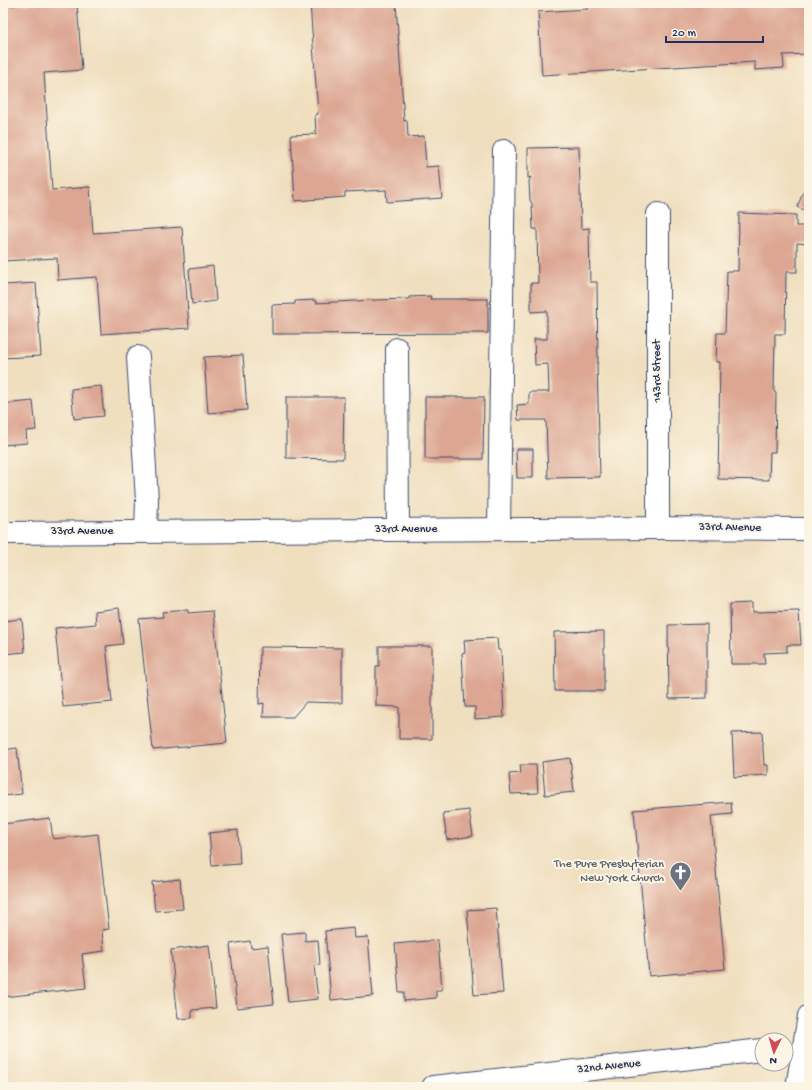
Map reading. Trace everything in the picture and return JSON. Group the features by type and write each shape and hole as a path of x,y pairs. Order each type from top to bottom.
{"street":[{"path":"499,529 504,151"},
{"name":"143rd Street","path":"658,214 658,528"},
{"path":"397,349 398,530"},
{"path":"138,357 147,500 146,532"},
{"name":"33rd Avenue","path":"3,533 658,528 809,529"},
{"path":"796,1087 800,1046 809,1016"},
{"name":"32nd Avenue","path":"433,1087 754,1051"}],"building":[{"path":"39,3 77,3 82,70 44,73 52,190 90,187 93,233 182,227 189,328 101,334 97,277 58,280 57,258 3,261 3,6"},
{"path":"310,3 396,3 404,121 407,120 408,137 424,136 426,167 439,166 442,198 387,202 386,190 345,192 345,197 295,201 291,135 316,134 315,115 318,114"},
{"path":"588,3 809,3 809,54 783,55 784,68 755,70 755,62 542,75 538,12 588,9"},
{"path":"579,147 581,229 589,228 590,282 597,282 597,363 600,477 548,478 546,420 518,420 517,405 529,404 529,392 549,392 548,364 535,365 534,339 547,339 547,311 531,312 531,283 538,283 537,229 533,229 529,181 531,177 528,178 528,148"},
{"path":"809,179 809,212 797,207"},
{"path":"739,213 796,215 796,226 809,226 809,244 797,243 797,272 786,272 785,334 775,334 775,452 770,452 769,480 718,479 720,362 716,362 717,333 725,333 727,271 738,271"},
{"path":"213,266 216,301 192,304 189,269"},
{"path":"36,283 41,356 3,358 3,285"},
{"path":"431,296 430,299 488,299 488,333 272,334 272,305 295,304 295,301 315,300 316,303 409,299 409,297"},
{"path":"243,355 247,410 208,413 204,357"},
{"path":"101,386 104,416 74,419 71,389"},
{"path":"286,397 344,397 343,459 286,458"},
{"path":"425,397 484,397 483,459 425,459"},
{"path":"33,401 36,430 26,431 27,443 3,445 3,404"},
{"path":"516,449 533,449 533,478 517,478"},
{"path":"752,603 752,612 799,611 801,645 787,645 787,652 764,653 765,664 731,664 730,604"},
{"path":"119,608 123,644 106,646 112,702 63,707 55,628 96,624 95,611"},
{"path":"188,610 188,613 213,611 227,743 153,750 139,619 163,617 162,612"},
{"path":"22,619 25,652 3,654 3,621"},
{"path":"707,624 707,698 669,699 668,625"},
{"path":"604,631 604,691 555,691 554,632"},
{"path":"497,638 498,650 501,650 504,717 475,719 475,707 465,707 462,653 465,652 464,640"},
{"path":"379,646 432,646 432,739 399,739 399,707 376,706 376,666 379,666"},
{"path":"260,647 342,648 342,703 306,702 293,717 263,717 264,703 259,704"},
{"path":"762,732 764,765 768,765 768,775 734,777 732,733"},
{"path":"17,748 22,794 3,796 3,750"},
{"path":"570,758 574,792 545,795 542,762"},
{"path":"520,765 536,765 538,793 511,794 509,774 521,773"},
{"name":"The Pure Presbyterian New York Church","path":"731,802 732,814 711,816 725,969 649,976 634,810"},
{"path":"469,810 473,836 447,840 443,813"},
{"path":"50,818 53,839 98,834 109,929 102,930 104,951 82,954 86,988 3,997 3,824"},
{"path":"238,830 240,864 212,866 209,833"},
{"path":"180,879 183,909 155,911 152,882"},
{"path":"496,908 503,993 474,995 467,910"},
{"path":"354,928 355,938 368,937 373,996 331,1000 325,931"},
{"path":"305,932 305,941 318,940 320,965 314,966 318,999 288,1002 281,934"},
{"path":"438,940 442,990 436,990 436,998 404,1001 404,992 399,992 395,944"},
{"path":"250,941 251,948 268,946 274,1004 237,1008 230,944"},
{"path":"209,945 216,1008 192,1010 192,1018 178,1019 171,950"}],"place":[{"name":"The Pure Presbyterian New York Church","path":"680,892"}]}
